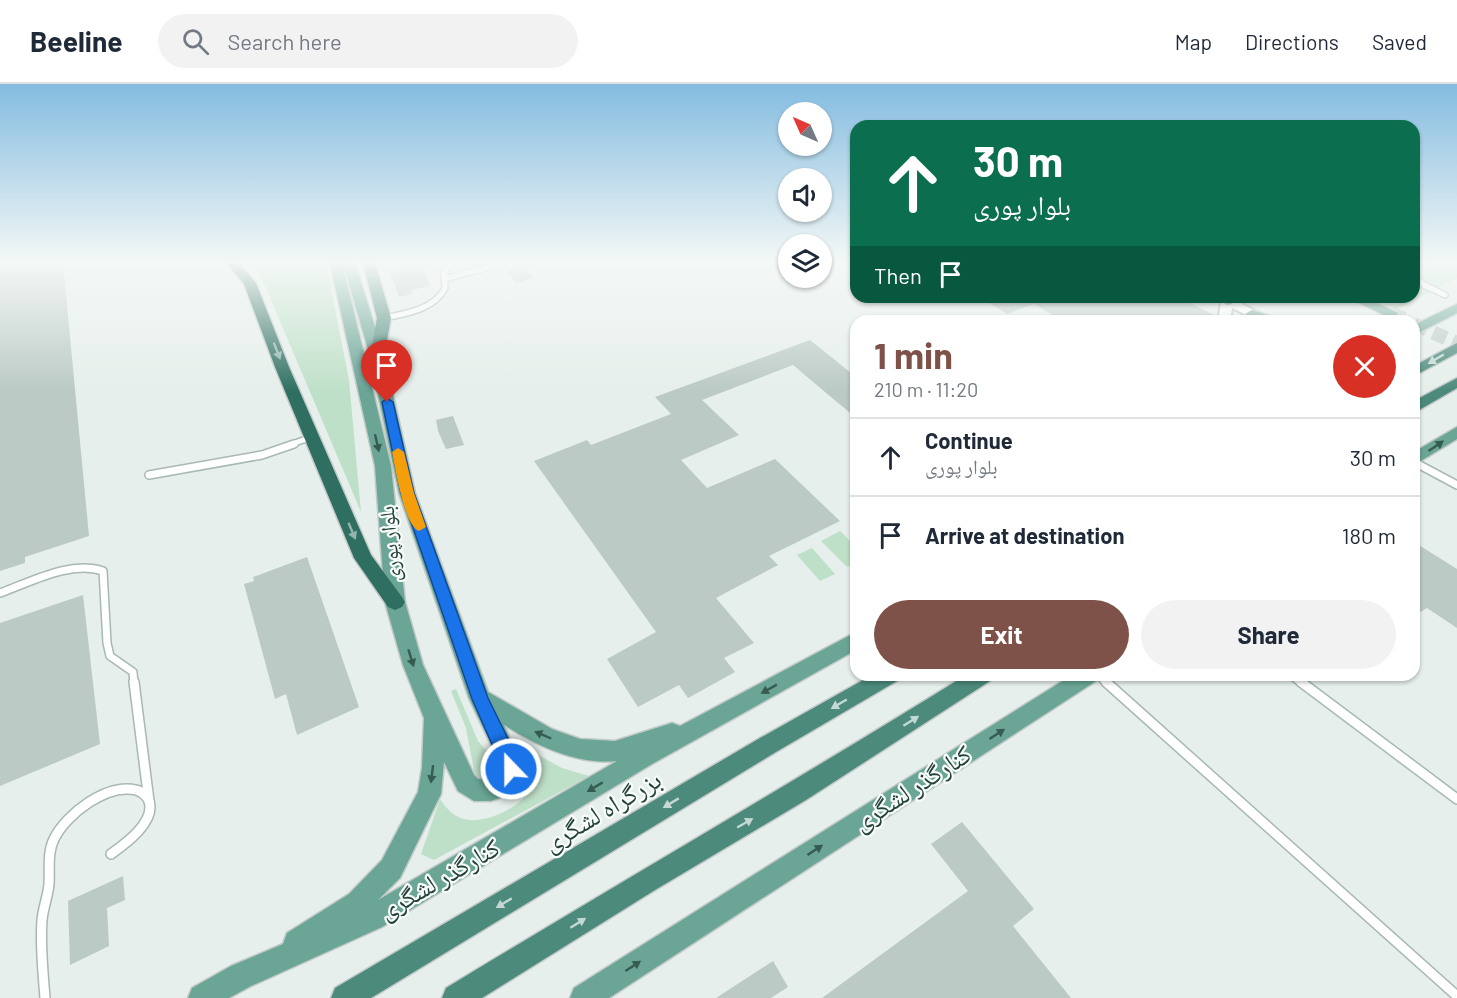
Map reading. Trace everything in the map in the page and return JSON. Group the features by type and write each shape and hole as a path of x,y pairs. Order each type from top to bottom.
{"highway":[{"path":"259,306 363,558 395,602"},
{"path":"378,356 384,318 381,306"},
{"path":"1420,369 1457,347"},
{"path":"1420,404 1457,382"},
{"name":"بزرگراه لشگری","path":"345,998 768,745 880,681"},
{"path":"456,998 646,881 798,792 974,681"}],"main road":[{"name":"بلوار پوری","path":"346,306 383,466 395,602 413,665 466,783 474,790 491,790 507,779 511,769 508,757 480,699 407,493 378,356 362,306"},
{"path":"1374,306 1392,313"},
{"path":"1420,326 1457,308"},
{"path":"1420,457 1457,432"},
{"name":"کنارگذر لشگری","path":"202,998 242,976 373,918 634,763 850,643"},
{"name":"کنارگذر لشگری","path":"584,998 1080,681"},
{"path":"480,699 525,727 579,750 614,752 718,717"},
{"path":"242,976 358,903 391,869 429,794 433,768 434,716"}],"street":[{"path":"1238,306 1252,314"}],"lane":[{"path":"384,318 424,306"},
{"path":"149,475 262,455 312,437"},
{"path":"1420,464 1457,485"},
{"path":"0,593 74,568 96,567 103,571 107,644 110,656 133,672 149,801 149,815 139,833 111,854"},
{"path":"1105,681 1457,996"},
{"path":"1300,681 1457,799"},
{"path":"45,998 42,922 48,891 48,861 53,841 62,826 83,806 126,788 140,791 149,801"}],"green space":[{"path":"273,306 334,306 349,380 361,512"},
{"path":"1388,306 1403,306 1397,309"},
{"path":"840,531 850,541 850,566 847,567 821,541"},
{"path":"812,548 835,574 820,581 797,555"},
{"path":"456,689 478,741 497,763 499,770 496,778 479,781 475,776 466,728 451,691"},
{"path":"529,750 562,768 589,776 434,860 421,854 440,799 456,816 473,820 493,817 521,801 531,787 534,778"}],"building":[{"path":"0,306 67,306 89,536 25,557 25,563 0,571"},
{"path":"994,306 1030,306 1007,314"},
{"path":"1037,306 1196,306 1214,315 1053,315"},
{"path":"810,340 850,372 850,413 793,365 702,400 739,435 681,460 707,488 775,459 840,521 769,556 778,565 716,598 754,643 724,658 735,672 688,698 679,685 638,707 607,659 656,632 534,461 587,440 591,445 671,414 655,397"},
{"path":"453,416 464,445 446,449 436,420"},
{"path":"1420,546 1457,569 1457,628 1427,608 1420,612"},
{"path":"307,557 359,707 297,735 286,694 275,699 244,584 254,581 253,577"},
{"path":"83,595 100,744 0,786 0,623"},
{"path":"962,822 1034,909 1013,926 1071,998 822,998 968,891 931,844"},
{"path":"123,876 125,900 107,908 109,946 70,965 68,901"},
{"path":"773,961 788,987 771,998 716,998"}],"tunnel":[{"path":"1391,313 1396,315"},
{"path":"1420,327 1457,343"}],"slow traffic":[{"path":"398,452 407,493 419,527"}],"route":[{"path":"387,402 407,493 480,699 508,757 511,769"}]}
